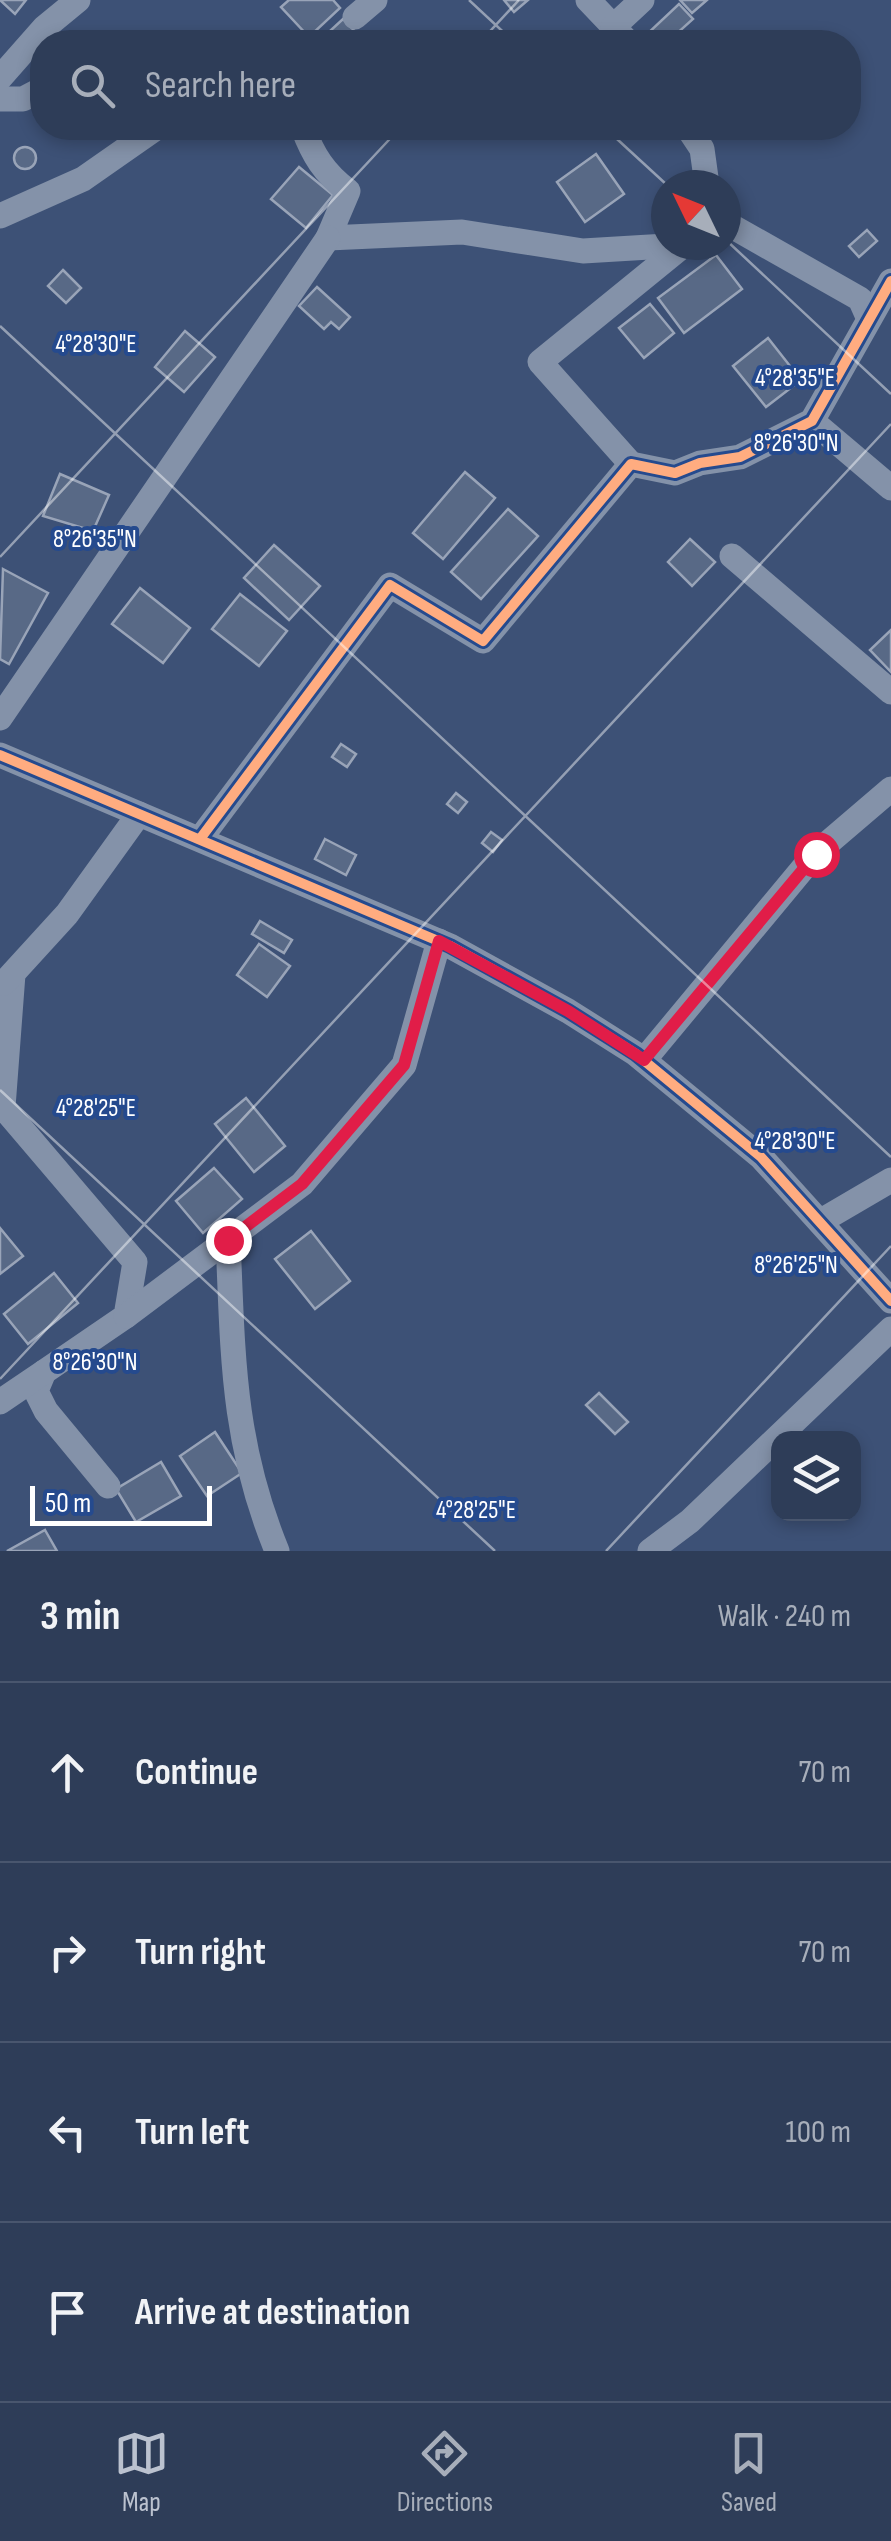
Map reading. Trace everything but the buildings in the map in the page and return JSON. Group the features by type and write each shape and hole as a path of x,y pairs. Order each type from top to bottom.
{"street":[{"path":"42,30 78,0"},
{"path":"588,0 616,30"},
{"path":"624,30 642,0"},
{"path":"0,78 30,44"},
{"path":"0,99 30,95"},
{"path":"0,216 83,180 139,140"},
{"path":"0,718 328,238 348,191 330,178 308,140"},
{"path":"696,140 702,150 705,170"},
{"path":"328,238 462,232 583,251 651,248"},
{"path":"741,232 860,299 868,317"},
{"path":"665,260 540,362 632,464 675,473 700,463 740,456 812,421 891,281"},
{"path":"812,421 891,488"},
{"path":"200,839 390,585 483,641 632,464"},
{"path":"732,556 891,692"},
{"path":"0,755 439,941 568,1011 644,1060 761,1157 891,1301"},
{"path":"644,1060 816,854 891,788"},
{"path":"126,1316 135,1262 1,1111 6,980 67,914 139,814"},
{"path":"0,1402 126,1316 302,1184 404,1065 439,941"},
{"path":"821,1221 891,1180"},
{"path":"228,1240 235,1406 257,1502 278,1551"},
{"path":"650,1551 690,1521 891,1329"},
{"path":"44,1372 36,1390 46,1410 108,1486"}],"cycle path":[{"path":"200,839 390,585 483,641 631,464 675,473 700,463 740,457 812,421 891,281"},
{"path":"0,755 450,946 568,1011 636,1054 761,1157 891,1301"}],"route":[{"path":"228,1240 302,1184 404,1065 439,941 568,1011 644,1060 816,854"}]}
